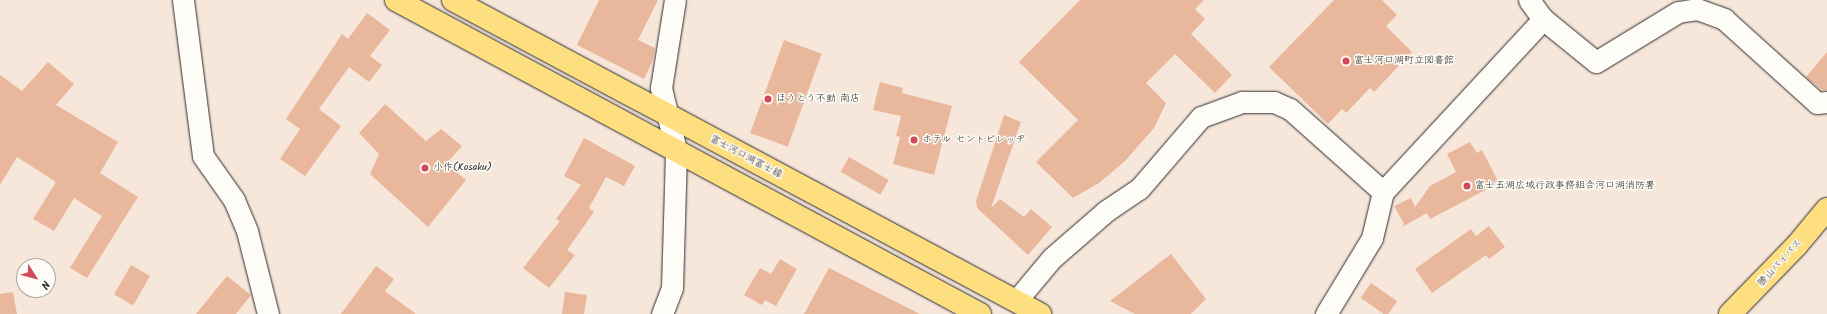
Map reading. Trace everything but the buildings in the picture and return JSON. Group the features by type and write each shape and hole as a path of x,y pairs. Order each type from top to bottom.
{"main road":[{"path":"396,0 980,314"},
{"name":"富士河口湖富士線","path":"453,0 1040,314"},
{"name":"勝山バイパス","path":"1730,314 1797,245 1827,208"}],"street":[{"path":"183,0 203,156 234,200 247,231 268,314"},
{"path":"662,314 672,288 676,150 670,116 661,88 675,0"},
{"path":"1529,0 1544,19 1596,62 1674,6 1697,9 1724,19 1817,102 1827,102"},
{"path":"1326,314 1372,238 1383,192 1544,19"},
{"path":"1016,301 1052,258 1106,211 1139,189 1201,117 1242,102 1274,102 1290,109 1383,192"}],"place":[{"name":"富士河口湖町立図書館","path":"1346,61"},
{"name":"ほうとう不動 南店","path":"768,99"},
{"name":"ホテル セントビレッヂ","path":"914,140"},
{"name":"小作(Kosaku)","path":"425,168"},
{"name":"富士五湖広域行政事務組合河口湖消防署","path":"1467,186"}]}
